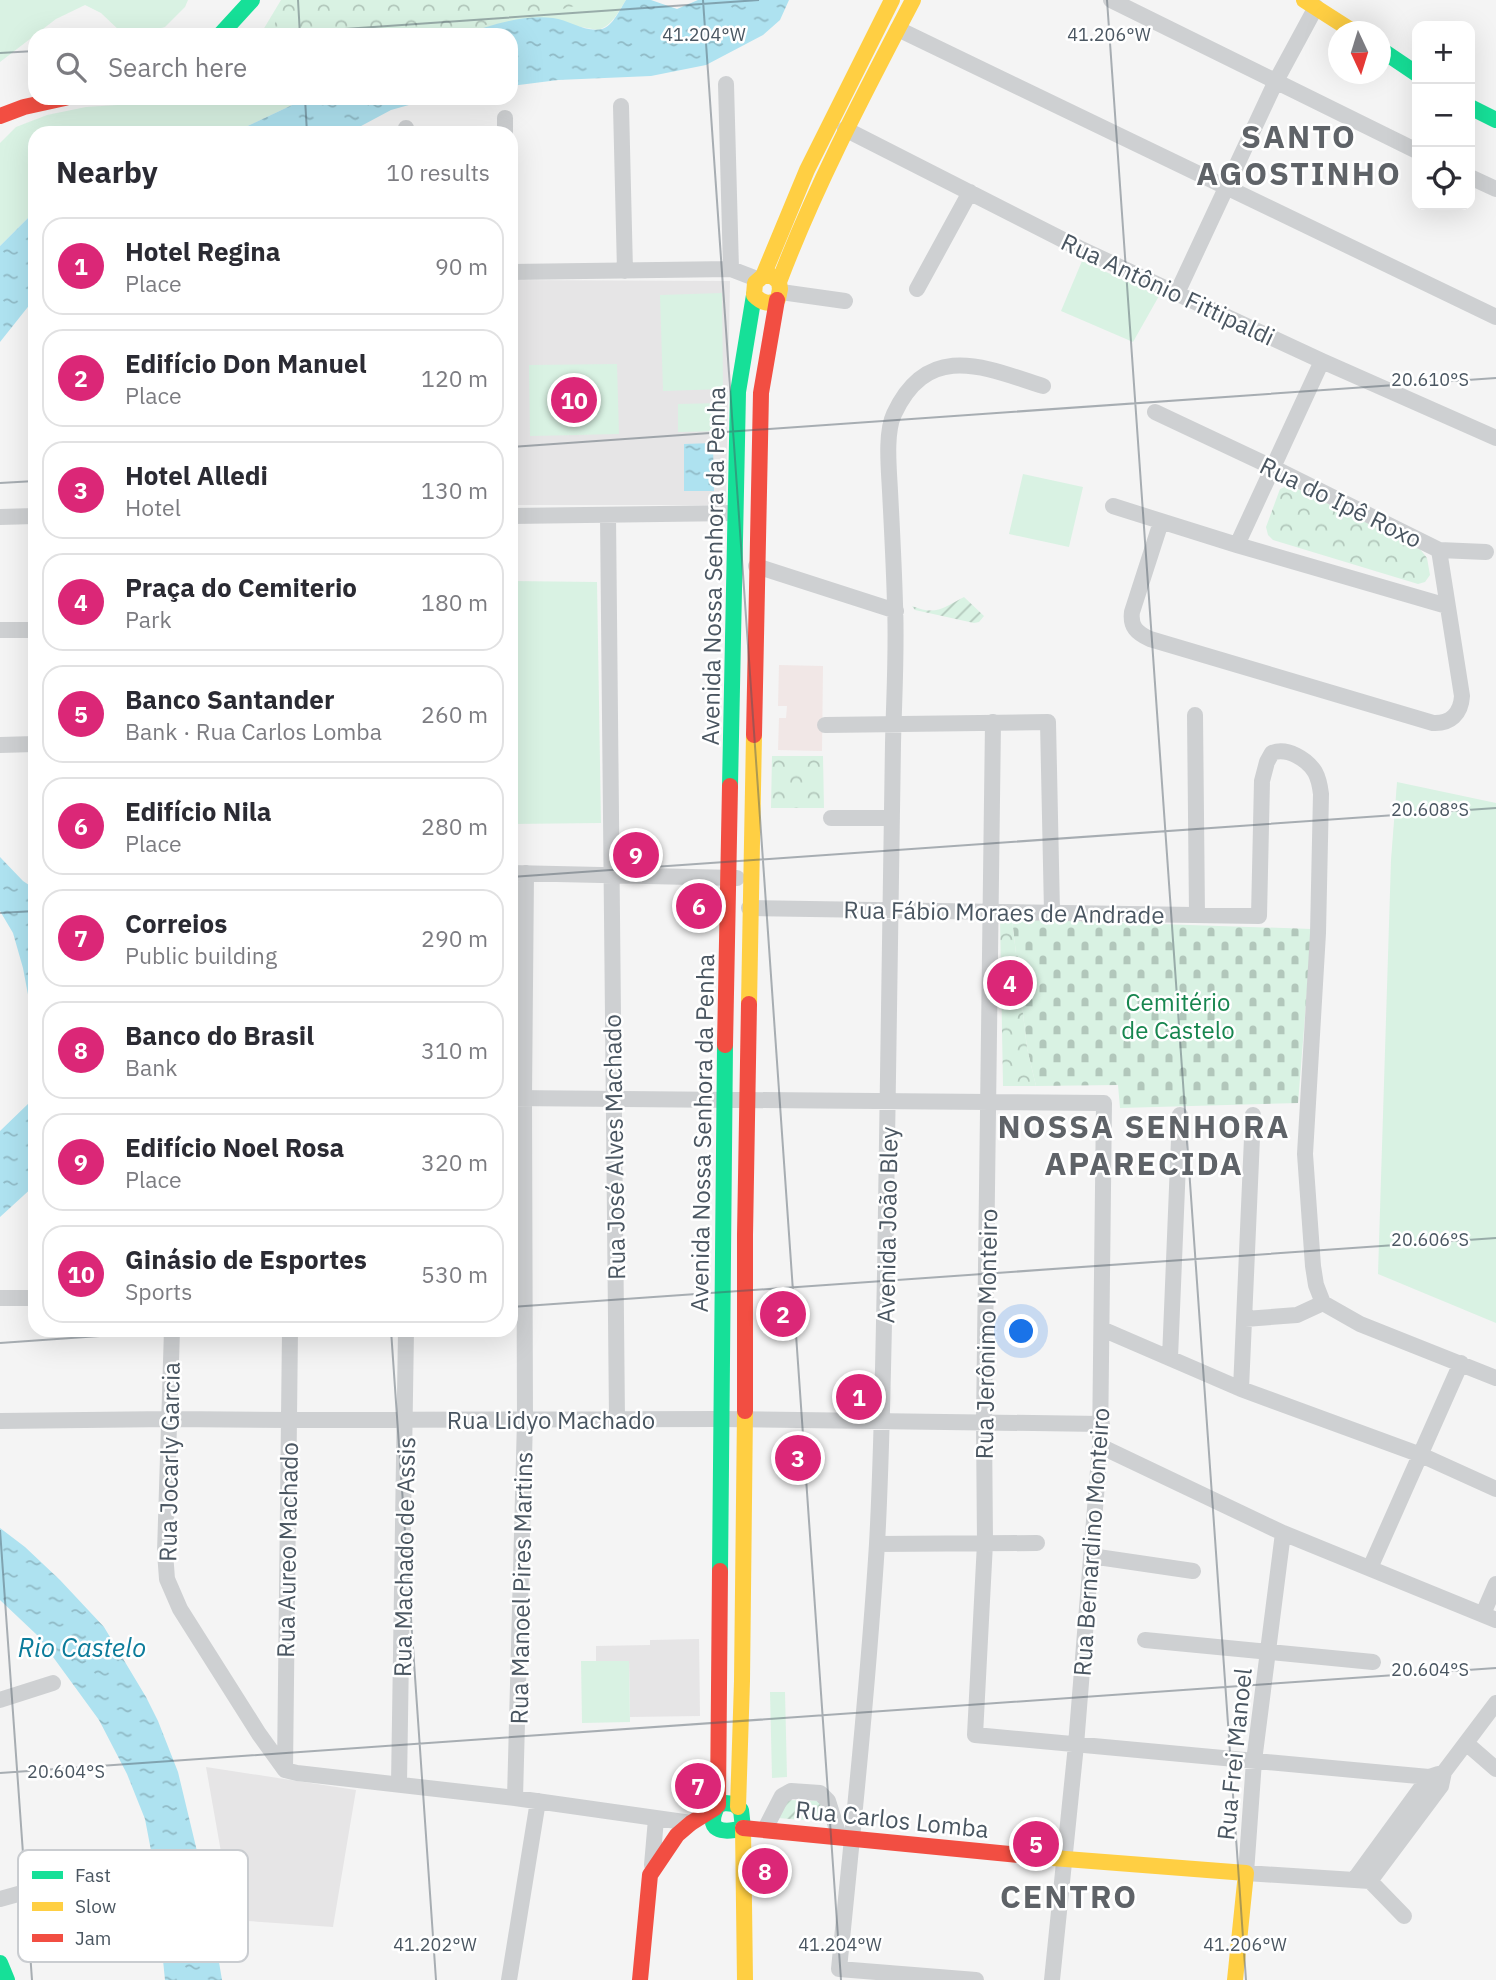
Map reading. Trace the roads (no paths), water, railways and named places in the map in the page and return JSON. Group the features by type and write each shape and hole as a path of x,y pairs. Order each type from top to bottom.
{"main road":[{"path":"226,28 251,0"},
{"name":"Avenida Nossa Senhora da Penha","path":"717,1806 724,1099 738,392 758,284 796,190 892,0"},
{"name":"Avenida Nossa Senhora da Penha","path":"738,1807 742,1681 749,908 761,393 779,291 801,224 845,130 913,0"},
{"path":"1310,3 1337,21"},
{"path":"1391,57 1412,71"},
{"path":"0,116 29,105"},
{"path":"1475,110 1496,120"},
{"path":"772,276 779,291 769,304 757,299 758,284 772,276"},
{"path":"738,392 761,393"},
{"path":"718,1680 742,1681"},
{"path":"640,1980 650,1875 677,1835 717,1806 730,1803 738,1807 743,1815 745,1980"},
{"path":"717,1806 713,1812 713,1822 719,1829 728,1832 743,1828"},
{"name":"Rua Carlos Lomba","path":"743,1828 1065,1860 1246,1873"},
{"name":"Rua Frei Manoel","path":"1235,1980 1246,1873"},
{"path":"0,1963 8,1980"}],"street":[{"path":"1111,0 1412,149"},
{"path":"1177,293 1310,3"},
{"path":"898,29 1496,317"},
{"path":"726,84 731,269"},
{"path":"621,106 625,271"},
{"name":"Rua Antônio Fittipaldi","path":"845,130 1079,248 1496,438"},
{"path":"1475,179 1496,189"},
{"path":"917,289 970,192"},
{"path":"518,272 731,269 758,284"},
{"path":"779,291 845,300"},
{"path":"1237,545 1322,361"},
{"name":"Avenida João Bley","path":"976,1980 839,1969 846,1837 877,1544 882,1422 896,611 889,464 891,420 903,396 924,375 940,368 970,365 1043,386"},
{"name":"Rua do Ipê Roxo","path":"1154,412 1439,550 1462,696 1458,712 1444,722 1433,723 1140,635 1131,622 1132,612 1161,522"},
{"path":"1113,506 1447,606"},
{"path":"518,516 735,513"},
{"name":"Rua José Alves Machado","path":"608,515 617,1419"},
{"path":"0,517 28,516"},
{"path":"1439,550 1486,552"},
{"path":"756,566 896,611"},
{"path":"0,630 28,630"},
{"path":"1195,715 1197,915"},
{"name":"Rua Jerônimo Monteiro","path":"993,722 984,1423 985,1543 975,1735 1076,1745"},
{"path":"825,725 1048,722 1052,912"},
{"path":"0,745 28,744"},
{"name":"Rua Fábio Moraes de Andrade","path":"749,908 1259,916 1262,781 1267,762 1272,753 1277,751 1289,752 1306,762 1317,775 1321,794 1318,933 1305,1154 1312,1266 1323,1303"},
{"path":"831,818 892,818"},
{"path":"519,873 750,878"},
{"name":"Rua Manoel Pires Martins","path":"518,986 519,873"},
{"path":"518,1098 989,1102"},
{"name":"Rua Bernardino Monteiro","path":"989,1102 1104,1103 1102,1424 1076,1745 1052,1980"},
{"path":"1170,1358 1180,1115"},
{"path":"1241,1389 1253,1115"},
{"name":"Rua Manoel Pires Martins","path":"515,1798 525,1420 518,1138"},
{"path":"0,1298 28,1298"},
{"path":"1245,1319 1297,1315 1323,1303 1360,1324 1496,1378"},
{"path":"1102,1329 1241,1389 1421,1455 1496,1489"},
{"name":"Rua Jocarly Garcia","path":"172,1337 165,1552 167,1579 180,1609 259,1734 285,1770"},
{"name":"Rua Aureo Machado","path":"285,1770 290,1337"},
{"name":"Rua Machado de Assis","path":"399,1784 406,1337"},
{"path":"1370,1568 1461,1363"},
{"name":"Rua Lidyo Machado","path":"0,1421 745,1419 1102,1424"},
{"path":"1100,1446 1283,1533 1489,1617 1496,1584"},
{"name":"Rua Frei Manoel","path":"1246,1873 1254,1761 1283,1533"},
{"path":"877,1544 1037,1543"},
{"path":"1091,1556 1193,1571"},
{"path":"1145,1640 1373,1662"},
{"path":"0,1700 53,1683"},
{"path":"1436,1774 1466,1743 1496,1703"},
{"path":"1466,1743 1496,1769"},
{"path":"1076,1745 1436,1774"},
{"path":"285,1770 691,1823"},
{"path":"1362,1881 1441,1786 1436,1774"},
{"path":"765,1829 782,1796 792,1791 820,1793 828,1801 846,1837"},
{"path":"509,1980 538,1801"},
{"path":"650,1875 656,1819"},
{"path":"1246,1873 1362,1881 1404,1916"},
{"path":"0,1899 18,1894"}],"water":[{"path":"626,0 651,0 677,9 698,0 789,0 780,20 763,35 706,65 651,76 558,80 518,85 518,28 485,28 542,17 596,30 613,21"},
{"path":"292,105 409,105 391,110 361,126 248,126"},
{"path":"28,218 28,307 0,342 0,246"},
{"path":"713,443 714,491 684,491 684,444"},
{"path":"0,857 28,884 28,995 13,933 0,911"},
{"path":"28,1104 28,1191 0,1217 0,1131"},
{"name":"Rio Castelo","path":"0,1528 60,1580 104,1627 158,1721 178,1772 197,1850 151,1850 145,1819 127,1774 99,1720 37,1635 0,1600"},
{"name":"Rio Castelo","path":"163,1962 219,1962 222,1980 165,1980"}],"place":[{"name":"Ginásio de Esportes","path":"574,400"},
{"name":"Edifício Noel Rosa","path":"636,855"},
{"name":"Edifício Nila","path":"699,906"},
{"name":"Praça do Cemiterio","path":"1010,983"},
{"name":"Edifício Don Manuel","path":"783,1314"},
{"name":"Hotel Regina","path":"859,1397"},
{"name":"Hotel Alledi","path":"798,1458"},
{"name":"Correios","path":"698,1786"},
{"name":"Banco Santander","path":"1036,1844"},
{"name":"Banco do Brasil","path":"765,1871"}],"district":[{"name":"SANTO AGOSTINHO","path":"1299,154"},
{"name":"NOSSA SENHORA APARECIDA","path":"1144,1144"},
{"name":"CENTRO","path":"1069,1896"}],"park label":[{"name":"Cemitério de Castelo","path":"1178,1016"}]}
